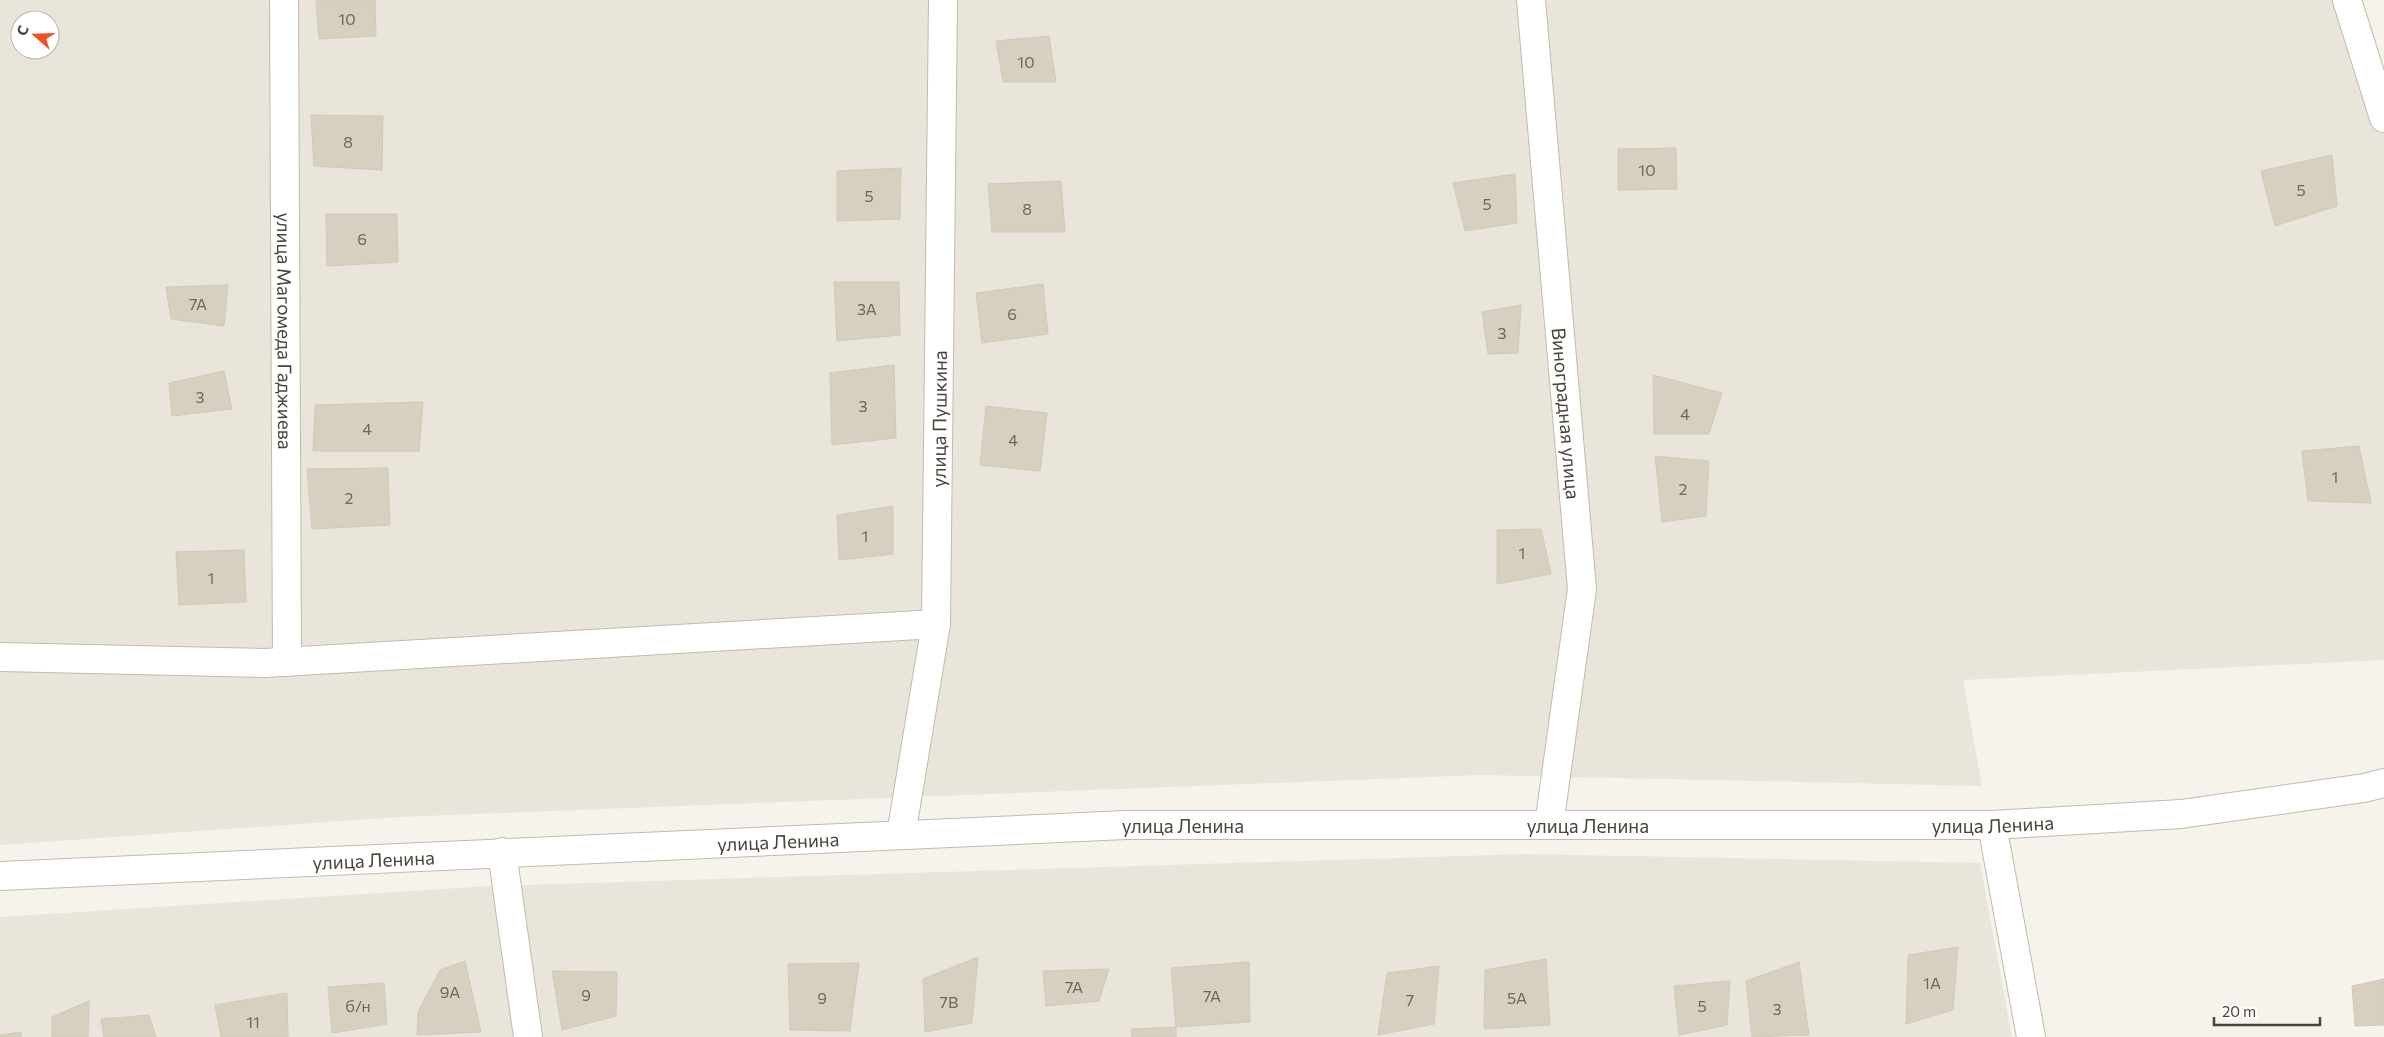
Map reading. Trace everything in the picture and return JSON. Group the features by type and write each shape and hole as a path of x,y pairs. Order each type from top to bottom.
{"street":[{"name":"улица Магомеда Гаджиева","path":"284,0 287,662"},
{"name":"улица Пушкина","path":"901,835 936,624 943,0"},
{"name":"Виноградная улица","path":"1530,0 1582,589 1549,825"},
{"path":"2346,0 2384,118"},
{"path":"0,657 287,662 936,624"},
{"name":"улица Ленина","path":"0,876 1126,825 1992,825 2180,814 2374,785"},
{"path":"1992,825 2031,1037"},
{"path":"502,852 528,1037"}],"shaded area":[{"path":"0,0 2360,0 2384,89 2384,660 1963,680 1982,786 1480,775 398,817 0,845"},
{"path":"1525,854 1980,863 2012,1037 0,1037 0,917 490,886"}],"building":[{"path":"316,0 375,0 376,36 319,39"},
{"path":"1049,36 1056,82 1003,82 996,41"},
{"path":"311,115 383,116 382,170 314,166"},
{"path":"1676,148 1677,189 1618,190 1618,149"},
{"path":"2332,155 2337,206 2275,226 2261,171"},
{"path":"901,168 900,219 837,221 837,171"},
{"path":"1515,174 1517,223 1465,231 1453,183"},
{"path":"1061,181 1065,232 992,232 988,184"},
{"path":"326,214 397,214 398,262 327,266"},
{"path":"834,282 899,282 900,335 837,341"},
{"path":"1043,284 1048,334 982,343 976,293"},
{"path":"228,285 224,326 171,319 166,287"},
{"path":"1521,305 1518,353 1488,354 1482,312"},
{"path":"894,365 896,438 832,445 830,373"},
{"path":"224,371 232,409 172,416 169,383"},
{"path":"1653,375 1722,393 1709,434 1654,434"},
{"path":"423,402 419,451 313,451 315,405"},
{"path":"986,406 1047,413 1040,471 980,465"},
{"path":"2359,446 2371,503 2308,501 2302,451"},
{"path":"1655,456 1709,461 1706,516 1662,522"},
{"path":"388,468 390,525 312,529 307,469"},
{"path":"893,506 893,554 839,560 837,515"},
{"path":"1541,529 1551,574 1497,584 1497,530"},
{"path":"244,550 246,602 179,605 176,552"},
{"path":"1958,947 1953,1010 1906,1024 1908,955"},
{"path":"978,957 972,1023 925,1032 923,979"},
{"path":"1546,959 1550,1025 1484,1029 1485,970"},
{"path":"465,961 481,1032 417,1035 418,1012 440,970"},
{"path":"1249,962 1250,1022 1176,1027 1171,968"},
{"path":"1799,962 1809,1035 1752,1037 1746,981"},
{"path":"859,963 850,1031 790,1030 788,964"},
{"path":"1439,966 1434,1024 1378,1035 1387,973"},
{"path":"1109,969 1099,1001 1046,1006 1043,971"},
{"path":"552,971 617,972 616,1016 562,1030"},
{"path":"2384,979 2384,1025 2355,1026 2352,986"},
{"path":"1730,981 1727,1025 1679,1035 1674,986"},
{"path":"384,983 387,1024 332,1033 328,987"},
{"path":"287,993 288,1037 221,1037 215,1005"},
{"path":"89,1001 88,1037 52,1037 52,1017"},
{"path":"149,1015 156,1037 104,1037 101,1019"},
{"path":"1176,1027 1176,1037 1132,1037 1131,1029"},
{"path":"21,1032 21,1037 0,1037 0,1035"}]}
